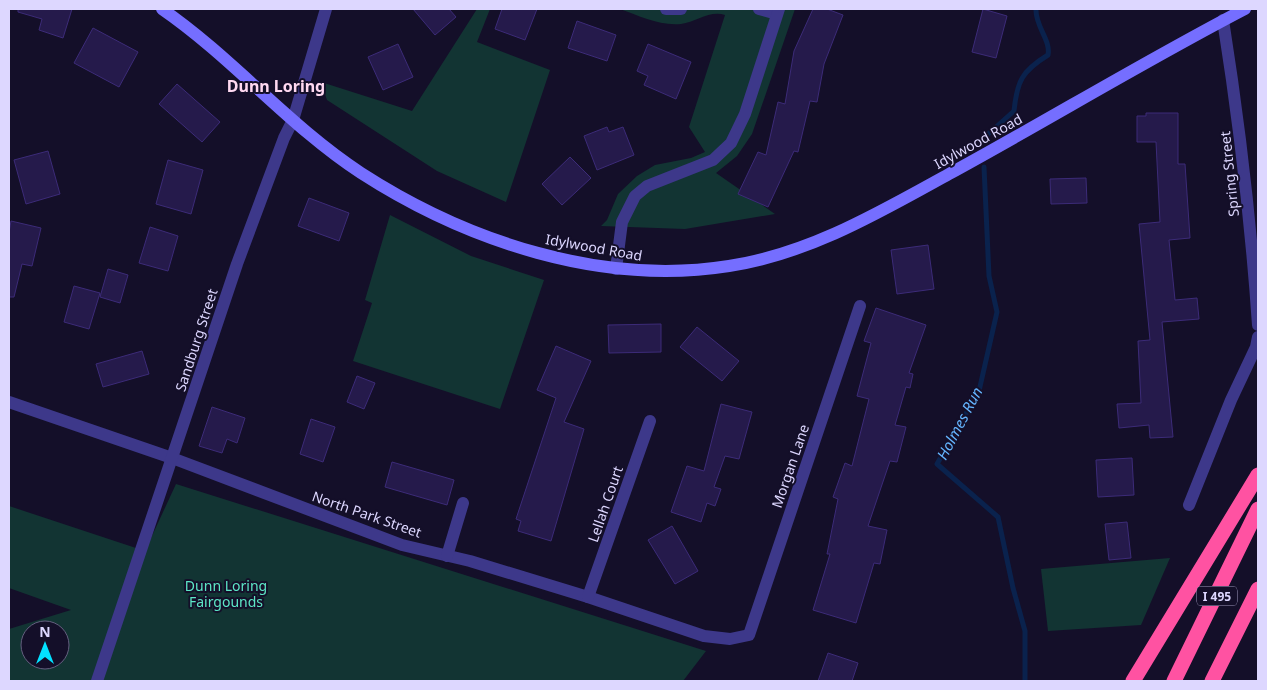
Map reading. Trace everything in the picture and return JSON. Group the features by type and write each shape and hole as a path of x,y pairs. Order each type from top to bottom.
{"highway":[{"path":"1133,681 1258,475"},
{"name":"I 495","path":"1174,681 1258,509"},
{"name":"I 495","path":"1213,681 1258,589"}],"main road":[{"name":"Idylwood Road","path":"162,9 184,24 293,120 358,171 435,214 522,248 570,261 616,269 654,272 722,267 773,256 814,243 907,197 1053,118 1244,9"}],"street":[{"name":"Sandburg Street","path":"97,681 237,264 284,138 293,120 326,9"},
{"path":"666,9 681,9"},
{"path":"616,269 622,222 635,196 647,186 714,160 731,143 745,114 778,11 759,9"},
{"name":"Spring Street","path":"1223,20 1235,101 1258,325"},
{"name":"Morgan Lane","path":"749,635 860,306"},
{"path":"1189,505 1231,400 1256,347 1258,337"},
{"name":"North Park Street","path":"9,402 172,458 402,545 447,556 588,597 710,638 730,639 749,635"},
{"name":"Lellah Court","path":"588,597 650,421"},
{"path":"447,556 463,503"}],"green space":[{"path":"477,9 490,9 477,42 550,70 506,202 437,171 327,100 321,82 412,111"},
{"path":"620,9 795,9 752,134 737,156 716,173 775,214 685,229 601,226 607,220 618,194 637,176 655,165 691,158 705,152 689,127 725,15 714,14 687,23 673,24 650,20"},
{"path":"390,215 471,256 544,280 500,409 353,361 372,303 365,300"},
{"name":"Dunn Loring Fairgounds","path":"176,484 706,651 683,681 9,681 9,629 20,626 20,670 70,670 70,620 38,620 71,610 9,588 9,506 145,551"},
{"path":"1170,558 1141,625 1048,631 1041,569"}],"building":[{"path":"18,9 72,9 63,38 39,30 42,19 18,12"},
{"path":"413,9 449,9 456,17 435,35"},
{"path":"502,9 537,9 525,40 495,29"},
{"path":"813,9 827,9 843,15 824,64 817,102 810,101 798,152 794,151 768,207 738,194 758,152 766,155 778,102 785,104 794,51"},
{"path":"983,9 1007,16 996,58 972,52"},
{"path":"577,21 616,35 607,61 568,48"},
{"path":"93,28 138,52 119,87 74,63"},
{"path":"398,44 413,77 383,90 368,57"},
{"path":"648,44 691,62 676,99 644,85 648,76 637,71"},
{"path":"177,84 220,122 202,142 159,104"},
{"path":"1146,113 1178,113 1178,164 1185,164 1190,238 1169,240 1175,300 1197,298 1199,319 1162,322 1173,437 1150,438 1149,425 1119,428 1117,404 1141,403 1138,341 1150,340 1139,224 1160,222 1156,142 1137,142 1137,116 1146,116"},
{"path":"607,127 609,132 623,127 634,155 597,170 584,136"},
{"path":"48,151 60,194 26,204 14,160"},
{"path":"570,157 591,178 562,205 542,184"},
{"path":"168,160 203,170 191,214 156,204"},
{"path":"1086,178 1087,203 1051,204 1050,179"},
{"path":"309,198 349,213 339,241 298,226"},
{"path":"11,221 41,228 32,266 22,264 14,297 9,297 9,232"},
{"path":"150,227 178,236 168,271 139,263"},
{"path":"928,245 934,289 897,294 891,250"},
{"path":"108,269 128,275 120,303 100,297"},
{"path":"74,286 100,293 89,329 64,322"},
{"path":"876,308 926,325 909,373 913,374 910,388 906,387 895,425 906,427 897,462 890,461 868,526 887,530 880,564 874,563 856,623 813,610 830,554 827,554 838,499 833,497 845,463 852,466 869,399 857,396 871,343 864,341"},
{"path":"661,324 661,352 609,353 608,325"},
{"path":"697,327 739,361 722,381 680,347"},
{"path":"556,346 591,361 564,422 584,429 551,541 518,531 521,521 516,519 556,398 537,390"},
{"path":"142,351 149,374 103,387 96,364"},
{"path":"357,376 375,383 364,409 347,402"},
{"path":"721,404 752,412 739,459 725,456 714,487 721,489 715,506 707,503 701,522 671,512 687,466 704,471"},
{"path":"212,407 245,418 237,443 227,439 222,453 199,446"},
{"path":"311,419 335,427 323,462 300,454"},
{"path":"1132,458 1134,495 1098,497 1096,460"},
{"path":"392,462 454,480 447,505 385,487"},
{"path":"1127,522 1131,558 1109,560 1105,524"},
{"path":"672,526 698,571 675,584 648,540"},
{"path":"828,653 858,663 852,681 818,681"}],"waterway":[{"name":"Holmes Run","path":"986,136 1014,111 1017,92 1022,78 1032,66 1048,55 1047,44 1036,15 1036,9"},
{"name":"Holmes Run","path":"984,167 989,276 997,312 979,391 937,464 998,517 1013,588 1025,631 1025,681"}],"district":[{"name":"Dunn Loring","path":"276,86"}]}
